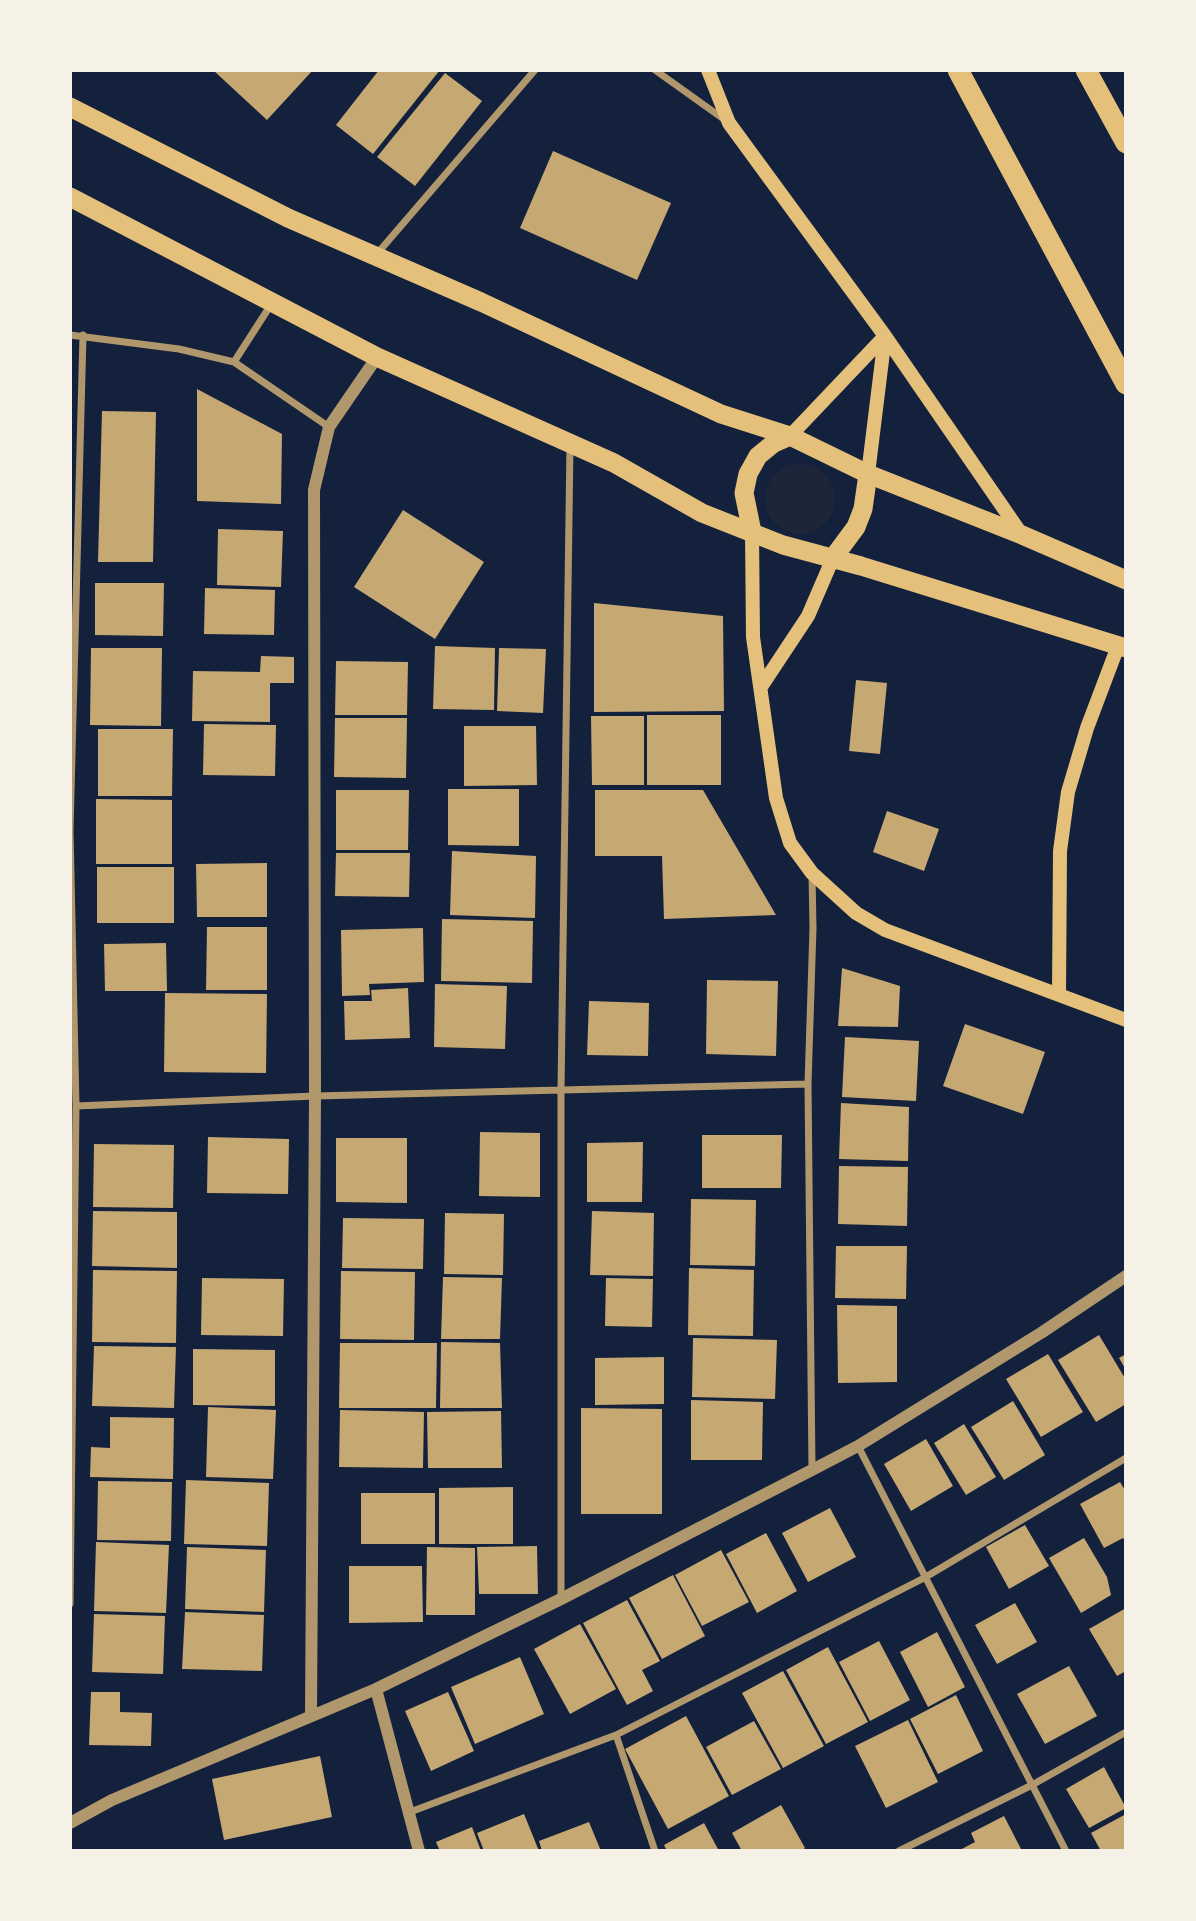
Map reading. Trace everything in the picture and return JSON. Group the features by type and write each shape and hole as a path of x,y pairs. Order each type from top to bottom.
{"highway":[{"path":"957,70 1126,384"},
{"path":"1086,70 1126,142"},
{"path":"70,107 288,218 481,302 721,414 790,436 868,474 1022,535 1126,580"},
{"path":"70,197 377,357 614,463 702,513 783,545 1122,647"},
{"path":"752,532 744,494 748,474 758,456 774,443 790,436"},
{"path":"833,558 846,543 863,509 868,474"}],"main road":[{"path":"708,70 729,123 885,336 1022,535"},
{"path":"790,436 885,336"},
{"path":"868,474 885,336"},
{"path":"752,532 752,637 776,798 790,843 812,873 856,913 885,930 1126,1020"},
{"path":"761,687 808,616 833,558"},
{"path":"1059,993 1060,851 1068,792 1087,728 1122,647"}],"street":[{"path":"375,256 535,70"},
{"path":"655,70 729,123"},
{"path":"234,362 272,302"},
{"path":"70,335 179,349 234,362 329,427"},
{"path":"70,1604 76,1106 70,830 83,335"},
{"path":"311,1714 315,1096 314,490 329,427 377,357"},
{"path":"561,1599 561,1090 570,442"},
{"path":"812,873 808,1084 812,1470"},
{"path":"76,1106 315,1096 808,1084"},
{"path":"70,1823 112,1800 311,1714 376,1689 561,1599 812,1470 858,1446 1041,1334 1126,1276"},
{"path":"858,1446 1066,1851"},
{"path":"410,1812 616,1735 924,1578 1126,1458"},
{"path":"376,1689 419,1851"},
{"path":"899,1851 1032,1785 1126,1732"},
{"path":"616,1735 655,1851"}],"shaded area":[{"path":"800,464 825,474 835,499 825,524 800,534 775,524 765,499 775,474"}],"building":[{"path":"213,70 313,70 267,120"},
{"path":"379,70 440,70 373,154 336,125"},
{"path":"445,73 482,101 415,186 377,157"},
{"path":"553,151 671,203 637,280 520,228"},
{"path":"197,389 282,434 281,504 197,501"},
{"path":"102,411 156,412 153,562 98,562"},
{"path":"403,510 484,562 435,639 354,587"},
{"path":"218,529 283,531 281,587 217,585"},
{"path":"95,583 164,583 163,636 95,635"},
{"path":"205,588 275,590 274,635 204,634"},
{"path":"594,603 723,616 724,711 594,712"},
{"path":"435,646 495,648 494,710 433,709"},
{"path":"91,648 162,648 161,726 90,725"},
{"path":"499,648 546,649 543,713 497,711"},
{"path":"261,656 294,657 294,683 270,683 270,722 192,721 193,671 260,672"},
{"path":"336,661 408,662 407,715 335,715"},
{"path":"856,680 887,683 880,754 849,751"},
{"path":"647,715 721,715 721,785 647,785"},
{"path":"591,716 644,716 644,785 592,785"},
{"path":"335,718 407,718 406,778 334,777"},
{"path":"204,724 276,725 275,776 203,775"},
{"path":"464,726 536,726 537,785 464,786"},
{"path":"98,729 173,729 172,796 98,796"},
{"path":"448,789 519,789 519,846 448,845"},
{"path":"336,790 409,790 408,850 336,850"},
{"path":"595,790 703,790 776,915 664,919 662,856 595,856"},
{"path":"96,799 172,800 172,864 96,864"},
{"path":"887,811 939,829 924,871 873,852"},
{"path":"452,851 536,856 535,918 450,915"},
{"path":"336,853 410,853 409,897 335,896"},
{"path":"267,863 267,917 197,917 196,864"},
{"path":"97,867 174,867 174,923 97,923"},
{"path":"442,919 533,921 532,983 441,981"},
{"path":"207,927 267,927 267,990 206,990"},
{"path":"423,928 424,982 369,984 370,995 342,996 341,930"},
{"path":"166,943 167,991 105,991 104,944"},
{"path":"842,968 900,986 898,1027 838,1026"},
{"path":"707,980 778,981 776,1056 706,1054"},
{"path":"435,984 507,986 505,1049 434,1047"},
{"path":"408,988 410,1038 345,1040 344,1001 372,1001 371,990"},
{"path":"165,993 267,994 266,1073 164,1072"},
{"path":"589,1001 649,1003 648,1056 587,1055"},
{"path":"965,1024 1045,1052 1023,1114 943,1086"},
{"path":"845,1037 919,1041 916,1101 842,1097"},
{"path":"841,1103 909,1107 908,1161 839,1159"},
{"path":"480,1132 540,1133 540,1197 479,1196"},
{"path":"702,1135 782,1135 781,1188 702,1188"},
{"path":"208,1137 289,1139 288,1194 207,1193"},
{"path":"336,1138 407,1138 407,1203 336,1202"},
{"path":"643,1142 642,1202 587,1202 587,1143"},
{"path":"94,1144 174,1145 173,1208 93,1207"},
{"path":"839,1166 908,1167 907,1226 838,1224"},
{"path":"691,1199 756,1200 755,1266 690,1265"},
{"path":"93,1211 177,1212 177,1268 92,1266"},
{"path":"592,1211 654,1213 653,1276 590,1275"},
{"path":"445,1213 504,1214 503,1275 444,1274"},
{"path":"343,1218 424,1219 423,1269 342,1268"},
{"path":"836,1246 907,1246 906,1299 835,1298"},
{"path":"689,1268 754,1270 753,1336 688,1335"},
{"path":"93,1270 177,1271 176,1343 92,1342"},
{"path":"341,1271 415,1272 414,1340 340,1339"},
{"path":"443,1277 502,1278 500,1339 441,1339"},
{"path":"202,1278 284,1279 283,1336 201,1335"},
{"path":"606,1278 653,1279 652,1327 605,1326"},
{"path":"837,1305 897,1306 897,1382 838,1383"},
{"path":"1099,1335 1126,1380 1126,1404 1096,1422 1058,1360"},
{"path":"693,1338 777,1340 775,1399 692,1397"},
{"path":"441,1342 500,1343 502,1408 440,1408"},
{"path":"340,1343 437,1343 436,1408 339,1408"},
{"path":"94,1346 176,1347 174,1408 92,1406"},
{"path":"193,1349 275,1350 275,1406 193,1405"},
{"path":"1048,1354 1083,1412 1041,1437 1006,1379"},
{"path":"1126,1354 1126,1370 1119,1358"},
{"path":"664,1357 664,1404 595,1405 595,1358"},
{"path":"691,1400 763,1402 762,1460 691,1460"},
{"path":"1013,1401 1045,1455 1004,1480 971,1427"},
{"path":"208,1407 276,1410 273,1479 206,1477"},
{"path":"581,1408 662,1409 662,1514 581,1514"},
{"path":"340,1410 424,1412 423,1468 339,1467"},
{"path":"501,1411 502,1468 428,1468 427,1412"},
{"path":"110,1417 174,1418 173,1479 90,1477 91,1447 110,1448"},
{"path":"964,1424 996,1477 966,1495 934,1443"},
{"path":"926,1439 953,1486 911,1511 884,1464"},
{"path":"186,1480 269,1483 267,1546 184,1544"},
{"path":"98,1481 172,1482 171,1541 97,1540"},
{"path":"1120,1482 1126,1492 1126,1543 1123,1538 1104,1548 1080,1504"},
{"path":"513,1487 513,1544 439,1544 439,1488"},
{"path":"361,1493 435,1493 435,1544 361,1544"},
{"path":"830,1508 856,1557 808,1582 782,1533"},
{"path":"1025,1525 1049,1566 1009,1589 986,1547"},
{"path":"766,1533 797,1591 757,1613 726,1554"},
{"path":"1084,1538 1107,1577 1111,1595 1081,1613 1049,1558"},
{"path":"96,1542 169,1545 166,1613 94,1611"},
{"path":"537,1546 538,1594 479,1594 477,1547"},
{"path":"187,1547 266,1550 264,1612 185,1609"},
{"path":"427,1547 475,1548 475,1615 426,1615"},
{"path":"721,1550 749,1602 702,1626 675,1575"},
{"path":"349,1566 422,1566 423,1622 349,1623"},
{"path":"673,1575 705,1636 662,1659 629,1598"},
{"path":"627,1600 660,1661 642,1670 653,1691 627,1705 583,1623"},
{"path":"1015,1603 1037,1642 997,1664 975,1625"},
{"path":"1126,1608 1126,1671 1117,1676 1089,1629"},
{"path":"185,1612 264,1615 262,1671 182,1669"},
{"path":"94,1614 165,1616 163,1674 92,1672"},
{"path":"580,1624 616,1689 570,1714 534,1649"},
{"path":"937,1632 965,1687 928,1707 900,1652"},
{"path":"879,1641 910,1700 870,1721 839,1662"},
{"path":"828,1647 868,1722 826,1744 786,1670"},
{"path":"520,1657 544,1714 475,1744 451,1687"},
{"path":"1069,1666 1097,1716 1045,1744 1017,1694"},
{"path":"783,1671 824,1746 783,1768 742,1693"},
{"path":"91,1692 120,1692 120,1712 152,1713 151,1746 89,1745"},
{"path":"448,1692 474,1751 431,1771 405,1711"},
{"path":"956,1695 983,1751 938,1774 910,1719"},
{"path":"686,1716 729,1796 668,1829 625,1749"},
{"path":"908,1720 938,1782 886,1808 855,1746"},
{"path":"754,1721 781,1769 732,1795 706,1747"},
{"path":"320,1756 332,1817 224,1840 212,1779"},
{"path":"1104,1767 1126,1808 1089,1828 1066,1789"},
{"path":"781,1805 805,1848 801,1851 742,1851 732,1833"},
{"path":"524,1814 539,1851 484,1851 477,1833"},
{"path":"1126,1814 1126,1851 1101,1851 1091,1833"},
{"path":"1004,1816 1022,1851 958,1851 975,1842 971,1833"},
{"path":"589,1822 601,1851 542,1851 539,1841"},
{"path":"704,1823 719,1851 667,1851 664,1845"},
{"path":"472,1827 481,1851 440,1851 436,1842"}]}
